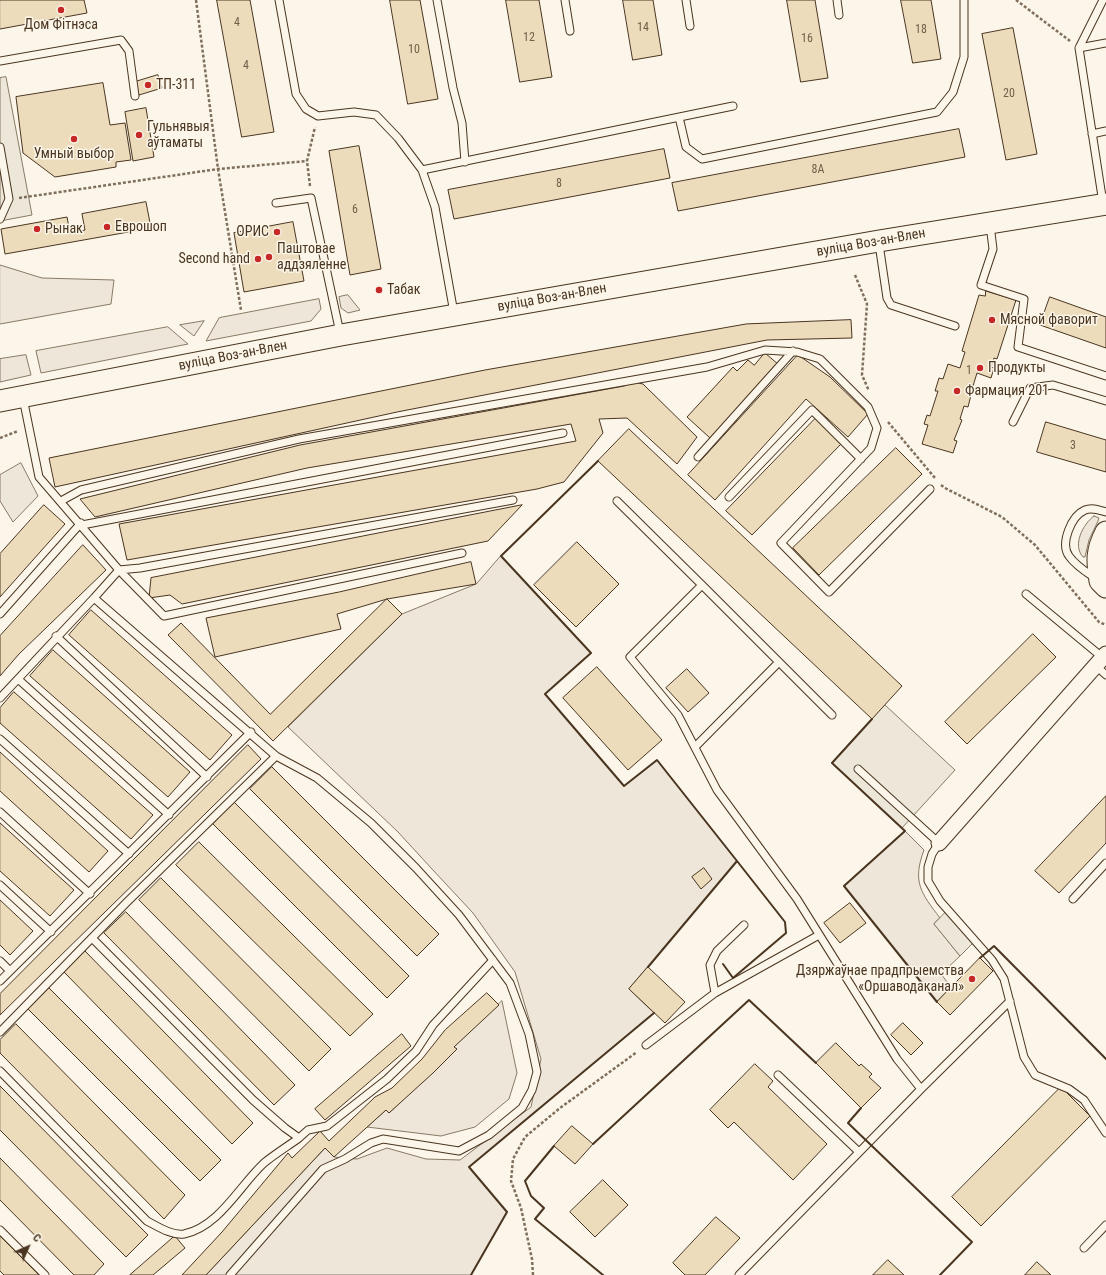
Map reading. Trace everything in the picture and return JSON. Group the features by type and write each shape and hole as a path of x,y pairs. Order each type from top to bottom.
{"main road":[{"name":"вуліца Воз-ан-Влен","path":"0,401 23,398 341,335 879,241 1104,204"},
{"path":"1103,584 1096,559 1100,544 1106,532"}],"street":[{"path":"939,843 1102,663"}],"lane":[{"path":"279,0 296,94 306,109 318,116 354,112 376,115 398,138 422,170 435,207 454,316"},
{"path":"437,0 453,88 462,124 464,162"},
{"path":"565,0 570,31"},
{"path":"686,0 690,26"},
{"path":"837,0 839,15"},
{"path":"679,117 686,147 702,159 937,112 953,92 964,57 964,0"},
{"path":"1104,0 1080,48 1092,134 1104,204"},
{"path":"0,61 121,40 129,51 135,96"},
{"path":"1080,48 1106,43"},
{"path":"422,170 733,106"},
{"path":"1092,134 1106,131"},
{"path":"0,147 9,199 0,219"},
{"path":"276,203 312,198 341,335"},
{"path":"990,223 993,249 981,285 1024,300 1018,347 1106,376"},
{"path":"879,241 887,298 891,306 955,326"},
{"path":"61,501 81,490 299,439 707,367 765,350 793,352 820,359 868,407 877,428 871,448 781,543 829,592 930,489"},
{"path":"698,457 793,352"},
{"path":"1013,422 1030,388 1053,385 1106,401"},
{"path":"23,398 39,477 82,524 119,570 164,616 462,553"},
{"path":"729,497 812,410 861,459"},
{"path":"0,614 82,524 563,433"},
{"path":"0,698 56,636 94,598 119,570 140,568 513,500"},
{"path":"618,501 832,715"},
{"path":"1103,584 1076,564 1068,555 1065,546 1069,530 1076,518 1083,511 1092,508 1106,512"},
{"path":"702,585 630,657 678,715 717,790 797,899 897,1059 921,1089"},
{"path":"1026,594 1102,663"},
{"path":"94,598 251,732 276,756 316,778 370,823 416,868 459,915 510,983 529,1034 537,1072 532,1090 522,1108 489,1135 459,1151 383,1139 371,1143 345,1159 322,1169 230,1275"},
{"path":"56,636 207,778"},
{"path":"695,747 779,662"},
{"path":"18,679 169,815"},
{"path":"0,981 207,778 251,732"},
{"path":"0,738 129,854"},
{"path":"0,1032 92,938 276,756"},
{"path":"858,769 939,843 932,854 928,867 928,881 940,901 992,960 1004,979 1024,1057 1035,1075 1069,1089 1084,1100 1106,1133"},
{"path":"0,812 90,894"},
{"path":"1073,899 1106,863"},
{"path":"0,885 51,932"},
{"path":"715,993 710,965 717,951 744,925"},
{"path":"646,1045 715,993 819,935"},
{"path":"92,938 253,1100 285,1128 299,1138"},
{"path":"0,1071 147,1220 161,1229 183,1234 203,1226 226,1206 264,1164 308,1130 327,1126 387,1079 416,1051 433,1025 493,960"},
{"path":"0,961 10,971"},
{"path":"739,1275 921,1089 1010,1001"},
{"path":"778,1075 859,1152"},
{"path":"1084,1248 1106,1225"},
{"path":"0,1230 45,1275"}],"path":[{"path":"196,0 218,169 241,310"},
{"path":"1016,0 1080,48"},
{"path":"312,198 307,161 318,116"},
{"path":"9,199 218,169 307,161"},
{"path":"855,275 867,304 862,375 870,393"},
{"path":"885,417 907,445 945,488 1002,517 1035,545 1099,622 1106,625"},
{"path":"0,438 29,427"},
{"path":"533,1275 532,1259 521,1208 511,1181 513,1159 525,1137 560,1108 646,1045"}],"shaded area":[{"path":"6,77 32,215 0,221 0,78"},
{"path":"0,265 42,278 114,280 111,304 0,324"},
{"path":"348,295 360,310 348,313 341,308 339,297"},
{"path":"319,299 321,309 311,321 206,341 219,318"},
{"path":"204,321 194,336 180,325"},
{"path":"168,327 188,344 41,373 36,351"},
{"path":"26,355 31,375 0,382 0,359"},
{"path":"21,463 38,496 13,522 0,501 0,475"},
{"path":"1094,516 1099,518 1089,540 1085,557 1083,557 1079,547 1080,535 1086,524"},
{"path":"501,556 591,653 545,694 624,786 657,760 737,861 629,989 654,1013 469,1167 507,1212 471,1275 206,1275 325,1148 334,1157 357,1159 387,1148 426,1159 460,1160 531,1107 541,1059 515,972 473,913 398,832 288,727 402,614 476,584"},
{"path":"885,705 955,770 902,828 832,763"},
{"path":"905,831 924,850 920,861 920,887 923,894 940,918 934,924 960,956 941,974 951,987 937,1002 844,886"},
{"path":"948,910 975,941 960,956 934,924"},
{"path":"502,1001 517,1073 509,1099 475,1127 441,1136 367,1127 386,1110 389,1113 456,1049 454,1047"}],"building":[{"path":"0,0 84,0 87,13 0,29"},
{"path":"217,0 250,0 274,132 242,137"},
{"path":"390,0 420,0 438,99 408,104"},
{"path":"506,0 539,0 552,77 520,82"},
{"path":"623,0 653,0 662,55 633,60"},
{"path":"787,0 815,0 828,78 801,82"},
{"path":"901,0 931,0 941,59 913,63"},
{"path":"1013,28 1037,154 1006,160 982,34"},
{"name":"ТП-311","path":"158,75 162,88 139,95 135,82"},
{"name":"Умный выбор","path":"103,83 110,125 125,123 131,160 116,162 116,167 55,177 23,153 16,97"},
{"name":"Гульнявыя аўтаматы","path":"146,108 154,157 133,161 125,112"},
{"path":"959,129 965,157 678,211 672,183"},
{"path":"359,146 381,269 350,275 329,151"},
{"path":"664,149 670,178 454,219 448,190"},
{"name":"Рынак","path":"146,202 151,228 5,254 1,229 67,217 70,233 85,230 82,214"},
{"name":"Паштовае аддзяленне","path":"293,222 304,281 244,292 234,233"},
{"path":"986,291 1016,300 997,359 994,358 991,367 994,368 991,378 977,373 973,386 971,385 969,390 972,391 968,407 964,406 960,419 962,420 954,440 957,441 953,453 922,444 928,425 924,424 927,415 930,416 938,391 935,391 939,378 943,379 948,364 960,368 965,352 962,351 979,295 985,296"},
{"path":"1050,297 1106,317 1106,348 1040,325"},
{"path":"851,320 852,338 767,340 397,412 55,487 49,458 485,370 746,324"},
{"path":"765,353 779,365 710,438 687,417 733,367 737,371 748,360 754,365"},
{"path":"798,355 830,377 868,414 848,437 806,399 715,500 688,475"},
{"path":"634,382 643,384 697,437 677,464 627,418 599,419 603,433 564,482 537,489 127,560 119,524 576,441 571,424 307,468 95,517 80,499 300,445 624,386"},
{"path":"816,418 842,443 752,535 726,511"},
{"path":"1046,422 1106,440 1106,472 1037,452"},
{"path":"629,429 902,686 872,719 598,461"},
{"path":"896,448 922,474 819,575 793,548"},
{"path":"44,505 65,524 0,597 0,554"},
{"path":"522,505 488,541 182,604 170,595 149,598 151,578"},
{"path":"577,542 619,584 576,627 534,585"},
{"path":"83,545 106,570 19,654 0,676 0,636"},
{"path":"471,562 476,584 387,599 337,614 341,629 215,657 206,618 339,592"},
{"path":"387,599 402,614 273,741 168,635 181,623 270,714"},
{"path":"91,610 232,735 210,760 69,635"},
{"path":"1033,634 1056,657 967,744 945,722"},
{"path":"53,650 190,772 168,797 30,676"},
{"path":"597,667 662,740 628,770 563,698"},
{"path":"687,669 709,693 688,712 666,688"},
{"path":"14,692 153,815 131,839 0,723 0,708"},
{"path":"248,745 261,759 0,1015 0,994"},
{"path":"0,752 108,851 89,872 0,791"},
{"path":"272,767 439,934 417,956 250,789"},
{"path":"1106,796 1106,843 1059,893 1035,871"},
{"path":"234,802 409,976 387,998 213,824"},
{"path":"0,823 74,890 50,916 0,871"},
{"path":"199,842 373,1014 350,1036 176,865"},
{"path":"704,868 712,879 701,889 692,877"},
{"path":"161,878 331,1049 309,1071 139,900"},
{"path":"0,900 33,931 10,955 0,945"},
{"path":"850,903 866,923 840,943 824,923"},
{"path":"126,912 295,1085 274,1105 104,933"},
{"path":"85,951 253,1123 232,1144 64,972"},
{"name":"Дзяржаўнае прадпрыемства «Оршаводаканал»","path":"980,958 993,971 950,1015 937,1002"},
{"path":"648,967 685,1002 665,1023 629,989"},
{"path":"49,988 221,1160 200,1181 28,1009"},
{"path":"487,993 499,1005 454,1047 457,1049 433,1073 389,1113 386,1110 334,1157 325,1148 206,1275 182,1275 222,1232 288,1153 292,1158 320,1131 329,1141 375,1097 392,1088 422,1059 445,1030"},
{"path":"903,1023 923,1043 911,1055 891,1035"},
{"path":"16,1024 185,1195 164,1219 0,1053 0,1040"},
{"path":"402,1034 411,1046 325,1120 315,1109"},
{"path":"836,1043 859,1066 861,1064 872,1074 869,1077 881,1088 861,1108 816,1063"},
{"path":"755,1064 773,1081 768,1087 827,1144 793,1180 734,1122 728,1128 710,1110"},
{"path":"0,1086 148,1235 126,1257 0,1130"},
{"path":"1061,1087 1090,1116 981,1226 952,1197"},
{"path":"572,1126 593,1144 575,1164 554,1146"},
{"path":"0,1158 104,1264 94,1275 74,1275 0,1200"},
{"path":"603,1180 628,1205 595,1237 570,1212"},
{"path":"716,1217 740,1238 705,1275 685,1275 673,1263"},
{"path":"0,1236 39,1275 4,1275 0,1271"},
{"path":"175,1236 185,1248 153,1275 130,1275"},
{"path":"888,1260 904,1275 873,1275"},
{"path":"1037,1262 1051,1275 1025,1275"}],"wall":[{"path":"598,461 501,556 591,653 545,694 624,786 657,760 737,861 648,967"},
{"path":"872,719 832,763 905,831 844,886 937,1002"},
{"path":"723,964 733,978 786,933 785,922 737,861"},
{"path":"980,958 994,946 1106,1059"},
{"path":"593,1144 749,1000 816,1063"},
{"path":"471,1275 507,1212 469,1167 654,1013"},
{"path":"861,1108 848,1123 972,1242 940,1275"},
{"path":"554,1146 525,1181 531,1196 544,1208 535,1219 603,1275"}],"place":[{"name":"Дом Фітнэса","path":"61,10"},
{"name":"ТП-311","path":"148,85"},
{"name":"Гульнявыя аўтаматы","path":"139,135"},
{"name":"Умный выбор","path":"74,139"},
{"name":"Еврошоп","path":"107,227"},
{"name":"Рынак","path":"37,229"},
{"name":"ОРИС","path":"277,232"},
{"name":"Паштовае аддзяленне","path":"269,257"},
{"name":"Second hand","path":"258,259"},
{"name":"Табак","path":"379,290"},
{"name":"Мясной фаворит","path":"992,320"},
{"name":"Продукты","path":"980,368"},
{"name":"Фармация 201","path":"957,391"},
{"name":"Дзяржаўнае прадпрыемства «Оршаводаканал»","path":"972,979"}]}
